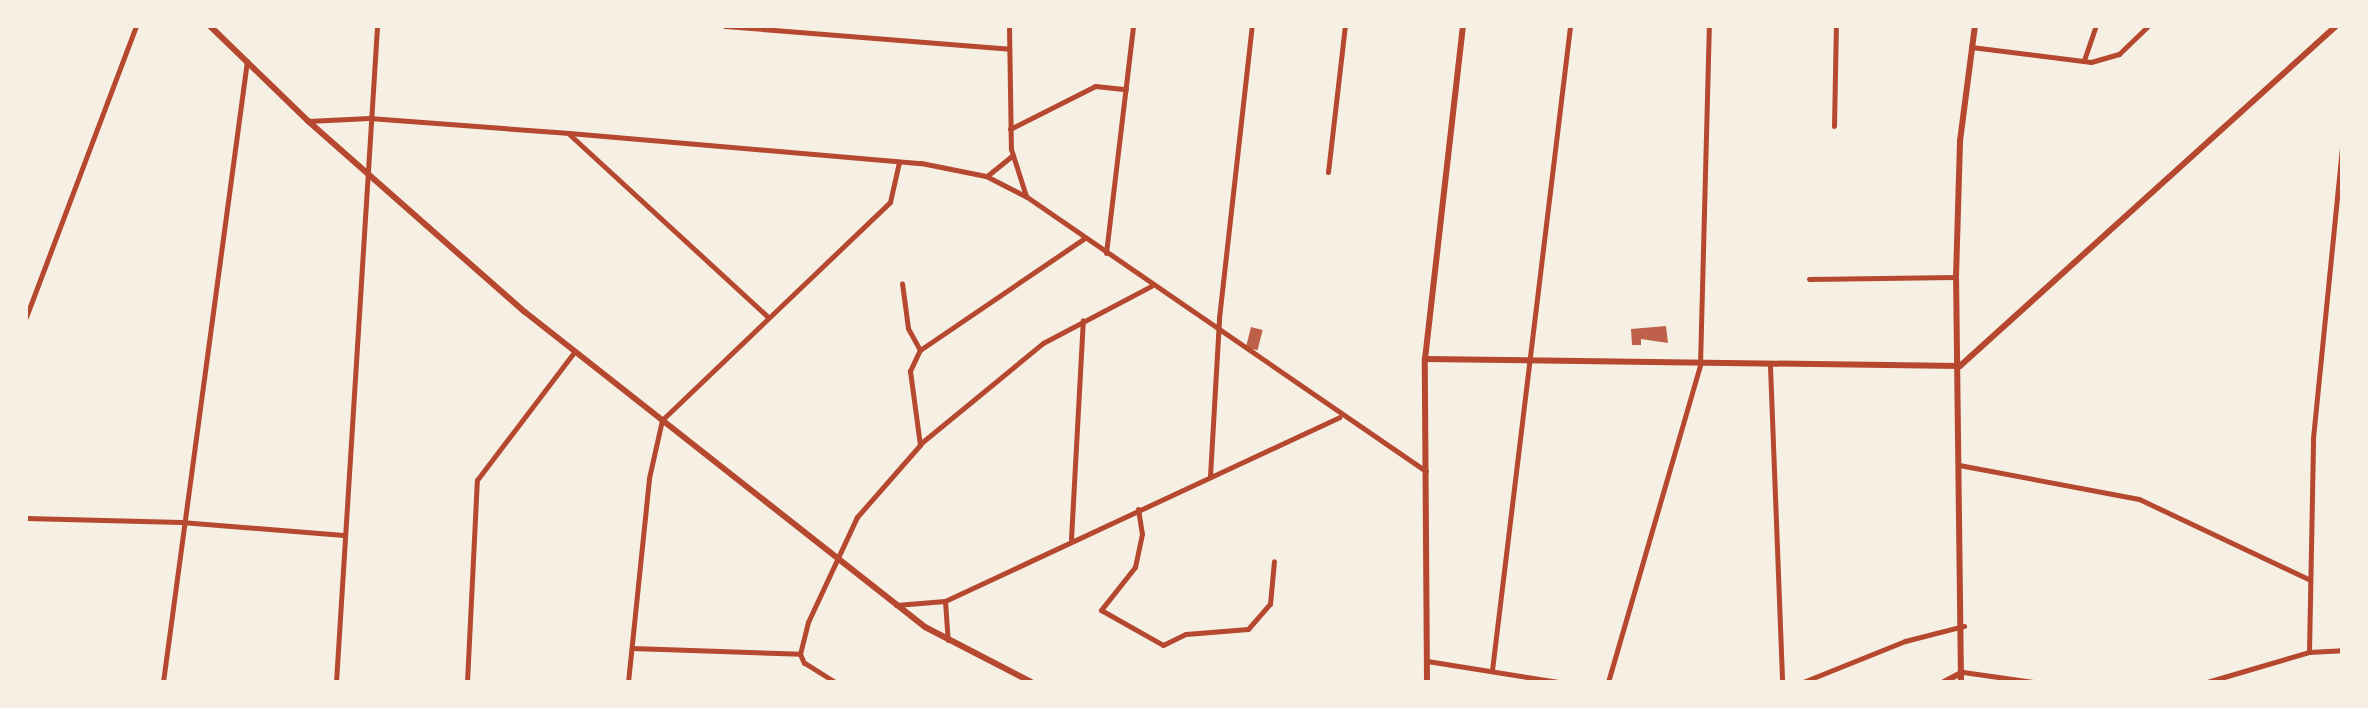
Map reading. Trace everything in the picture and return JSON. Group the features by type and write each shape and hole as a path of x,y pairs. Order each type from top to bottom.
{"street":[{"path":"210,26 308,121 575,351 837,555 896,605 948,640 1031,682"},
{"path":"336,682 377,26"},
{"path":"725,26 1009,49"},
{"path":"1009,26 1010,129 1013,155 1027,197"},
{"path":"1106,253 1133,26"},
{"path":"1210,476 1218,332 1252,26"},
{"path":"1328,172 1345,26"},
{"path":"1427,682 1425,359 1463,26"},
{"path":"1492,670 1533,361 1570,26"},
{"path":"1608,682 1700,365 1709,26"},
{"path":"1834,126 1836,26"},
{"path":"1961,682 1964,626 1956,277 1960,141 1975,26"},
{"path":"2084,60 2096,26"},
{"path":"1970,47 2084,60 2119,54 2148,26"},
{"path":"1425,359 1770,366 1959,366 2336,26"},
{"path":"26,317 135,27"},
{"path":"163,682 181,522 247,60"},
{"path":"1010,129 1095,86 1126,89"},
{"path":"308,121 369,118 569,133 956,167 986,176 1027,197 1151,286 1426,472"},
{"path":"569,133 767,316"},
{"path":"2309,652 2313,429 2342,147"},
{"path":"986,176 1003,168 1013,155"},
{"path":"628,682 649,478 662,420 767,316 890,202 899,162"},
{"path":"920,445 910,371 920,350 1085,238"},
{"path":"1809,279 1956,277"},
{"path":"902,283 908,328 920,350"},
{"path":"835,682 809,669 800,654 820,589 857,517 920,445 998,375 1083,320 1151,286"},
{"path":"1071,539 1083,320"},
{"path":"467,682 477,480 575,351"},
{"path":"1770,366 1782,682"},
{"path":"896,605 945,601 1071,539 1340,416"},
{"path":"1959,465 2139,499 2310,580"},
{"path":"1138,509 1142,534 1135,567 1101,610 1163,645 1186,634 1248,629 1270,604 1274,561"},
{"path":"26,518 181,522 343,535"},
{"path":"945,601 948,640"},
{"path":"1803,682 1905,641 1964,626"},
{"path":"632,648 800,654"},
{"path":"2207,682 2309,652 2342,650"},
{"path":"1427,661 1558,682"},
{"path":"1944,682 1963,672 2033,682"}],"building":[{"path":"1666,326 1668,343 1641,339 1641,345 1632,345 1631,329"},
{"path":"1251,327 1263,330 1258,350 1246,347"}]}
